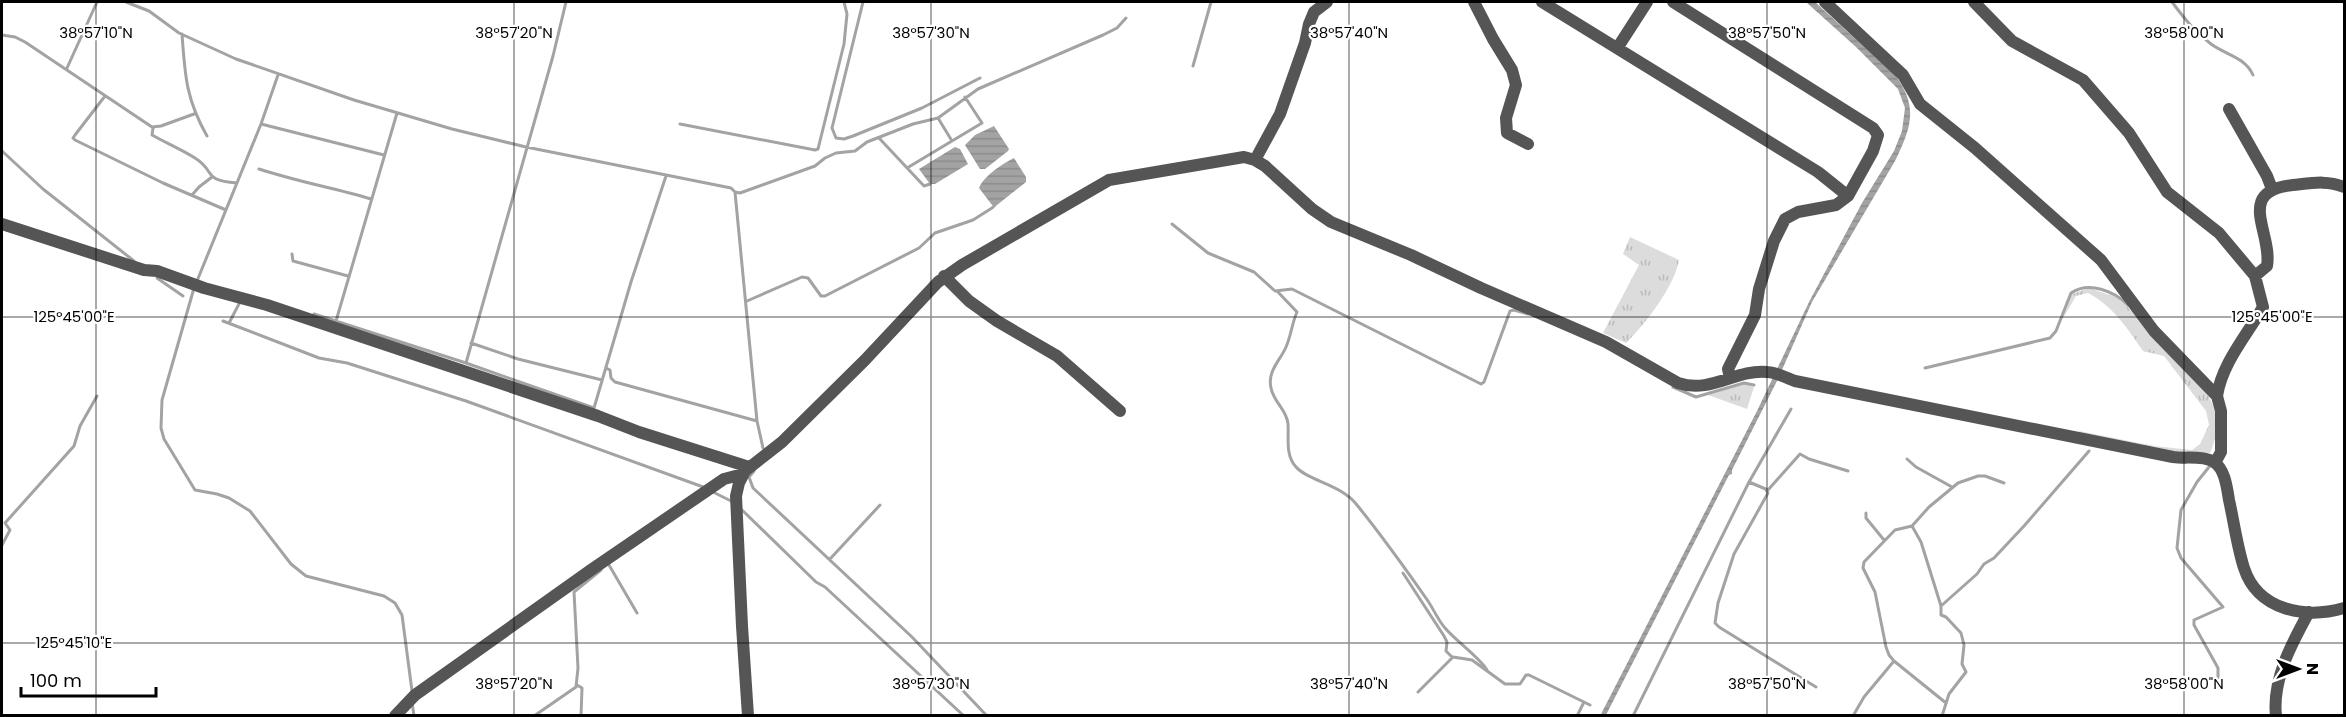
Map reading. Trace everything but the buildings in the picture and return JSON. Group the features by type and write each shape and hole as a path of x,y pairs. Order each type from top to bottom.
{"street":[{"path":"1256,160 1280,114 1314,12 1327,2"},
{"path":"1474,2 1492,39 1512,70 1516,85 1506,118 1508,133 1528,144"},
{"path":"1542,2 1818,171 1848,196"},
{"path":"1618,47 1647,2"},
{"path":"1673,2 1873,128 1878,135 1873,151 1848,196 1836,205 1798,212 1785,219 1774,241 1759,289 1755,315 1728,369 1730,378"},
{"path":"1825,2 1903,75 1920,104 1976,148 2101,260 2154,331 2217,396"},
{"path":"1974,2 2012,41 2083,80 2129,133 2167,192 2219,233 2255,276 2263,307 2219,382 2217,396 2221,411 2220,452 2215,463"},
{"path":"2229,109 2272,189"},
{"path":"394,716 415,695 581,576 724,479 746,470 783,442 944,276 1109,180 1244,158 1256,160 1265,166 1312,209 1331,222 1606,342 1678,383 1698,387 1765,371 2163,455 2206,458 2221,470 2244,568 2258,592 2269,602 2284,609 2319,613 2344,608"},
{"path":"2255,276 2267,266 2269,258 2261,226 2260,205 2265,195 2272,189 2283,186 2331,182 2344,187"},
{"path":"2,224 144,270 157,271 204,288 288,312 598,416 746,470"},
{"path":"944,276 969,301 997,321 1057,356 1120,411"},
{"path":"746,470 736,496 748,716"},
{"path":"2276,716 2275,700 2280,676 2309,612"}],"green space":[{"path":"1630,237 1679,260 1672,281 1658,304 1626,343 1603,333 1639,265 1623,254"},
{"path":"2089,288 2116,297 2125,304 2208,395 2216,417 2215,439 2210,453 2178,453 2079,434 2079,431 2154,446 2192,450 2200,444 2209,425 2206,411 2164,356 2143,351 2119,319 2097,299 2088,293 2076,296 2062,320 2072,294"},
{"path":"1745,384 1754,387 1747,409 1708,395"}],"shaded area":[{"path":"1806,2 1815,2 1895,75 1903,87 1910,108 1908,128 1895,161 1812,302 1732,474 1729,475 1606,715 1600,716 1757,411 1810,300 1862,203 1894,151 1902,131 1905,108 1898,89"},
{"path":"994,126 1009,149 985,169 980,169 965,145 975,135"},
{"path":"955,147 960,149 968,164 935,184 930,184 919,169"},
{"path":"1014,158 1026,177 1026,182 997,205 992,205 979,188 989,175"}],"waterway":[{"path":"67,68 97,2"},
{"path":"126,2 149,11 179,33 236,59 354,100 452,129 526,147 731,188 740,193 815,166 836,153 855,151 867,142 913,124 938,118 978,89 1103,35 1117,28 1126,18"},
{"path":"466,363 553,56 566,2"},
{"path":"680,124 818,149 844,44 847,14 844,2"},
{"path":"863,2 832,128 836,138 844,139 853,136 922,108 980,78"},
{"path":"1193,66 1211,2"},
{"path":"2172,2 2200,35 2217,48 2240,60 2253,75"},
{"path":"182,34 188,87 200,123 207,136"},
{"path":"2,35 15,37 25,42 152,127 194,114"},
{"path":"197,281 261,124 278,75"},
{"path":"105,96 75,135 73,138 75,140 163,183 226,210"},
{"path":"907,168 982,123 965,97"},
{"path":"336,321 397,113"},
{"path":"938,118 952,141"},
{"path":"261,124 384,155"},
{"path":"153,128 152,135 195,158 218,180 237,183"},
{"path":"879,138 924,186 930,184"},
{"path":"2,151 43,189 134,261"},
{"path":"259,169 371,199"},
{"path":"314,314 466,363 594,408 631,282 666,176"},
{"path":"192,195 212,177"},
{"path":"735,192 757,421 763,448"},
{"path":"747,301 802,277 808,278 821,296 825,296 919,248 935,233 973,220 995,205"},
{"path":"1172,224 1208,253 1254,272 1275,291 1292,289 1481,384 1484,382 1510,311 1528,314"},
{"path":"292,254 293,261 348,276"},
{"path":"157,278 183,296"},
{"path":"194,288 162,400 161,428 164,439 195,490 229,498 250,511 291,564 306,576 384,596 395,603 402,615 412,691"},
{"path":"1925,368 2050,338 2056,331 2071,293 2078,289 2101,289 2128,305"},
{"path":"1277,291 1297,312 1288,343 1272,371 1270,382 1275,398 1287,419 1290,457 1301,472 1334,487 1357,505 1411,576 1449,633 1487,670"},
{"path":"229,323 240,302"},
{"path":"223,321 319,358 347,363 466,401 706,488"},
{"path":"471,343 518,359 602,380"},
{"path":"606,368 610,370 611,378 615,382 757,421"},
{"path":"1673,387 1696,397 1744,383 1754,385"},
{"path":"2,545 10,530 5,523 74,446 80,426 97,396"},
{"path":"1633,716 1749,482 1791,409"},
{"path":"1942,716 1949,694 1966,672 1962,664 1964,645 1961,633 1946,617 1941,615 1941,606 1977,574 1984,564 1994,558 2089,451"},
{"path":"1749,482 1768,490 1800,454 1848,471"},
{"path":"1907,459 1916,467 1952,487"},
{"path":"2209,467 2197,482 2181,510 2177,548 2181,558 2223,607 2194,620 2194,625 2218,668 2218,682"},
{"path":"754,471 749,477 753,488 912,637 987,716"},
{"path":"1912,526 1929,507 1958,483 1978,476 1985,476 2004,483"},
{"path":"1766,490 1768,493 1734,554 1718,603 1715,623 1816,687"},
{"path":"711,491 731,501"},
{"path":"830,559 880,505"},
{"path":"742,510 816,582 825,587 964,716"},
{"path":"1866,513 1866,518 1884,540"},
{"path":"1853,716 1864,697 1894,661 1886,647 1875,592 1863,568 1864,562 1895,530 1912,526 1921,542 1941,606"},
{"path":"609,565 637,613"},
{"path":"534,716 576,687 578,668 574,592 601,570"},
{"path":"1403,573 1444,636 1447,642 1446,651 1452,657"},
{"path":"1418,692 1453,657 1472,660 1505,684 1520,684 1526,675 1529,675 1590,705"},
{"path":"1894,661 1946,703"},
{"path":"577,685 582,688 581,716"},
{"path":"412,702 414,716"},
{"path":"1577,716 1584,702"}]}
